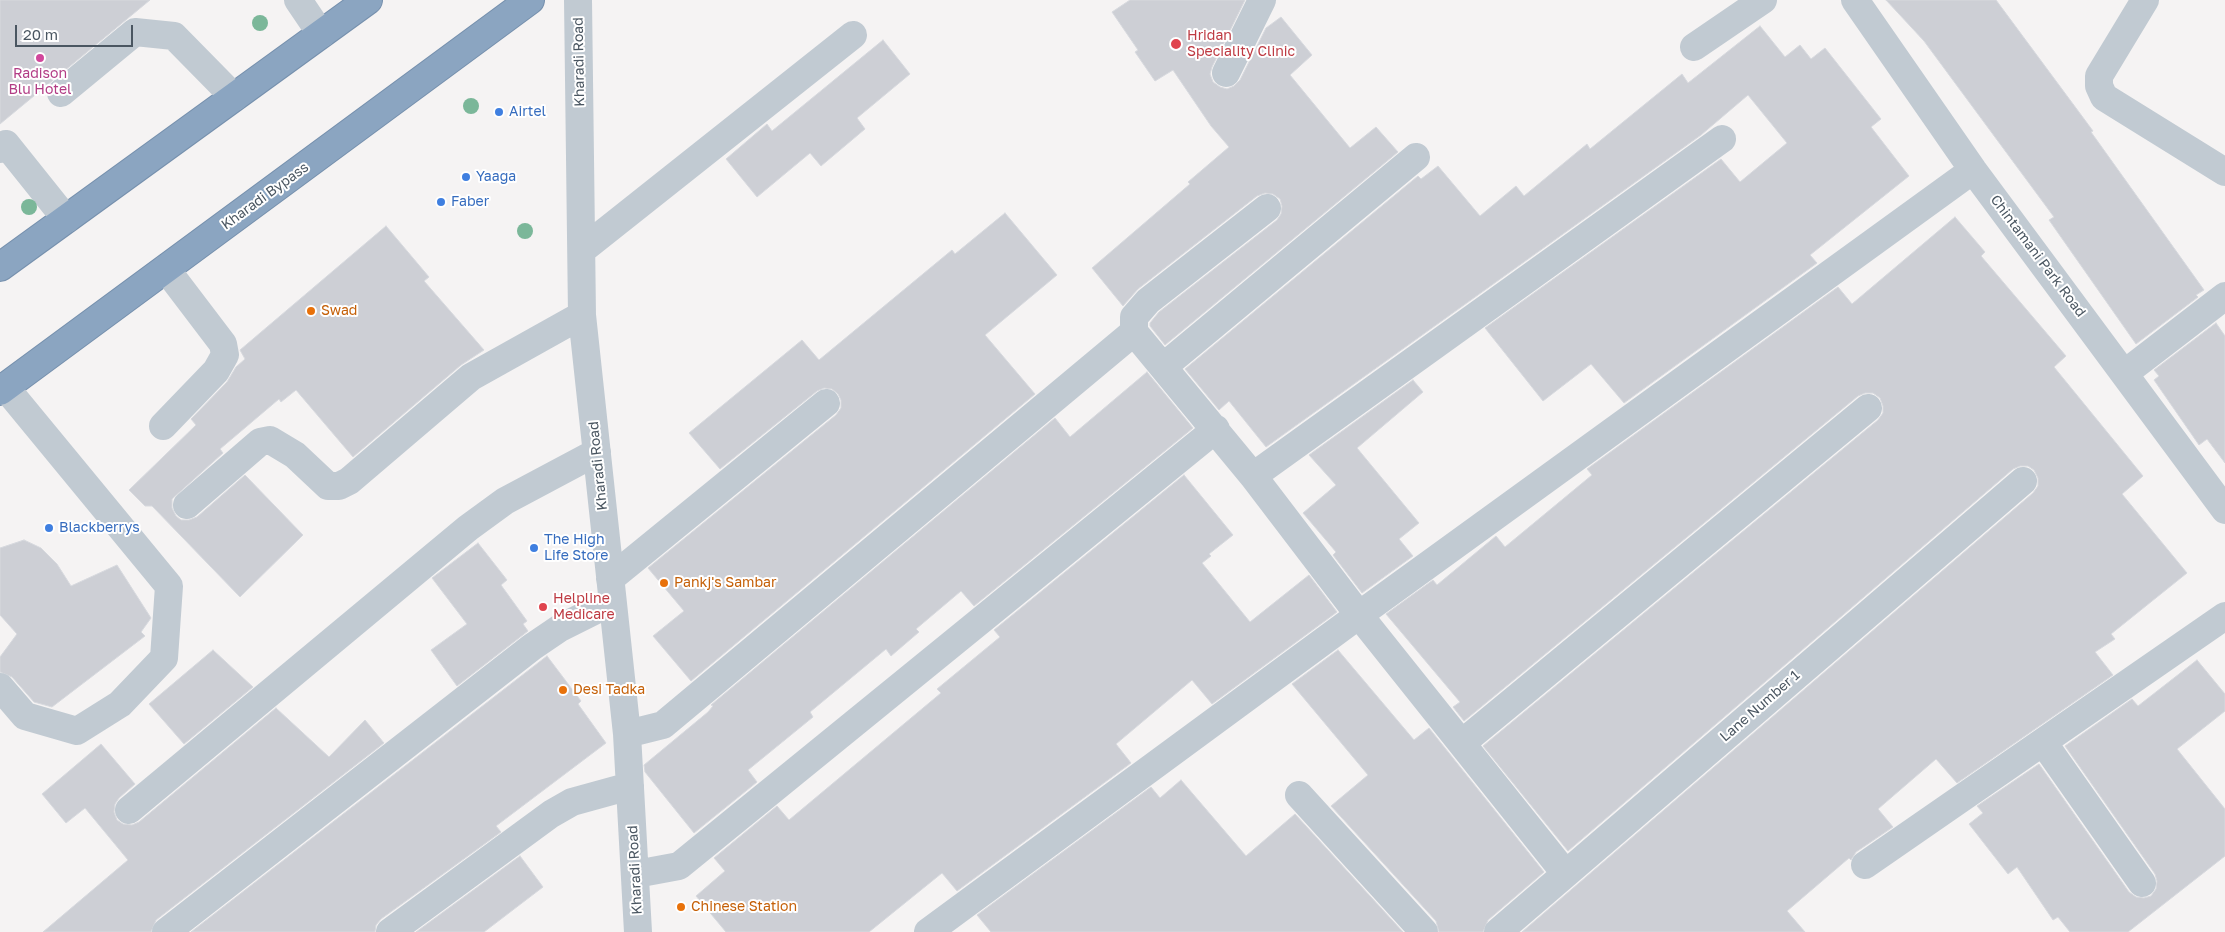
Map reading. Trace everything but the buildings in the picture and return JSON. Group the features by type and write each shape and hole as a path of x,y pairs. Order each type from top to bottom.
{"highway":[{"path":"0,267 368,0"},
{"name":"Kharadi Bypass","path":"3,389 530,0"}],"street":[{"path":"298,0 321,34"},
{"name":"Kharadi Road","path":"578,0 582,315 627,734 638,932"},
{"path":"1226,72 1262,0"},
{"path":"1694,47 1763,0"},
{"name":"Chintamani Park Road","path":"1855,0 1973,170 2126,373 2225,510"},
{"path":"2144,0 2099,76 2099,86 2104,97 2225,172"},
{"path":"61,92 135,32 174,36 234,97"},
{"path":"582,250 853,35"},
{"path":"1253,476 1722,139"},
{"path":"0,148 6,144 66,219"},
{"path":"1163,367 1416,157"},
{"path":"928,932 1973,170"},
{"path":"1267,208 1148,301 1134,317 1134,332 1216,429 1359,616 1565,874"},
{"path":"163,426 216,371 225,355 223,344 166,268"},
{"path":"2126,373 2225,296"},
{"path":"187,504 260,442 270,440 295,455 328,486 340,486 349,481 471,377 582,315"},
{"path":"627,734 663,725 1134,332"},
{"path":"0,687 25,716 77,731 120,704 164,658 169,586 3,389"},
{"path":"166,932 532,646 560,628 611,590 826,402"},
{"path":"1462,743 1868,408"},
{"path":"636,874 679,866 1216,429"},
{"path":"129,810 468,528 505,501 597,452"},
{"name":"Lane Number 1","path":"1498,932 2023,481"},
{"path":"1866,865 2225,616"},
{"path":"2043,742 2142,883"},
{"path":"390,932 550,814 572,802 630,786"},
{"path":"1299,795 1424,932"}],"place":[{"name":"Hridan Speciality Clinic","path":"1176,44"},
{"name":"Radison Blu Hotel","path":"40,58"},
{"name":"Airtel","path":"499,112"},
{"name":"Yaaga","path":"466,177"},
{"name":"Faber","path":"441,202"},
{"name":"Swad","path":"311,311"},
{"name":"Blackberrys","path":"49,528"},
{"name":"The High Life Store","path":"534,548"},
{"name":"Pankj's Sambar","path":"664,583"},
{"name":"Helpline Medicare","path":"543,607"},
{"name":"Desi Tadka","path":"563,690"},
{"name":"Chinese Station","path":"681,907"}]}
